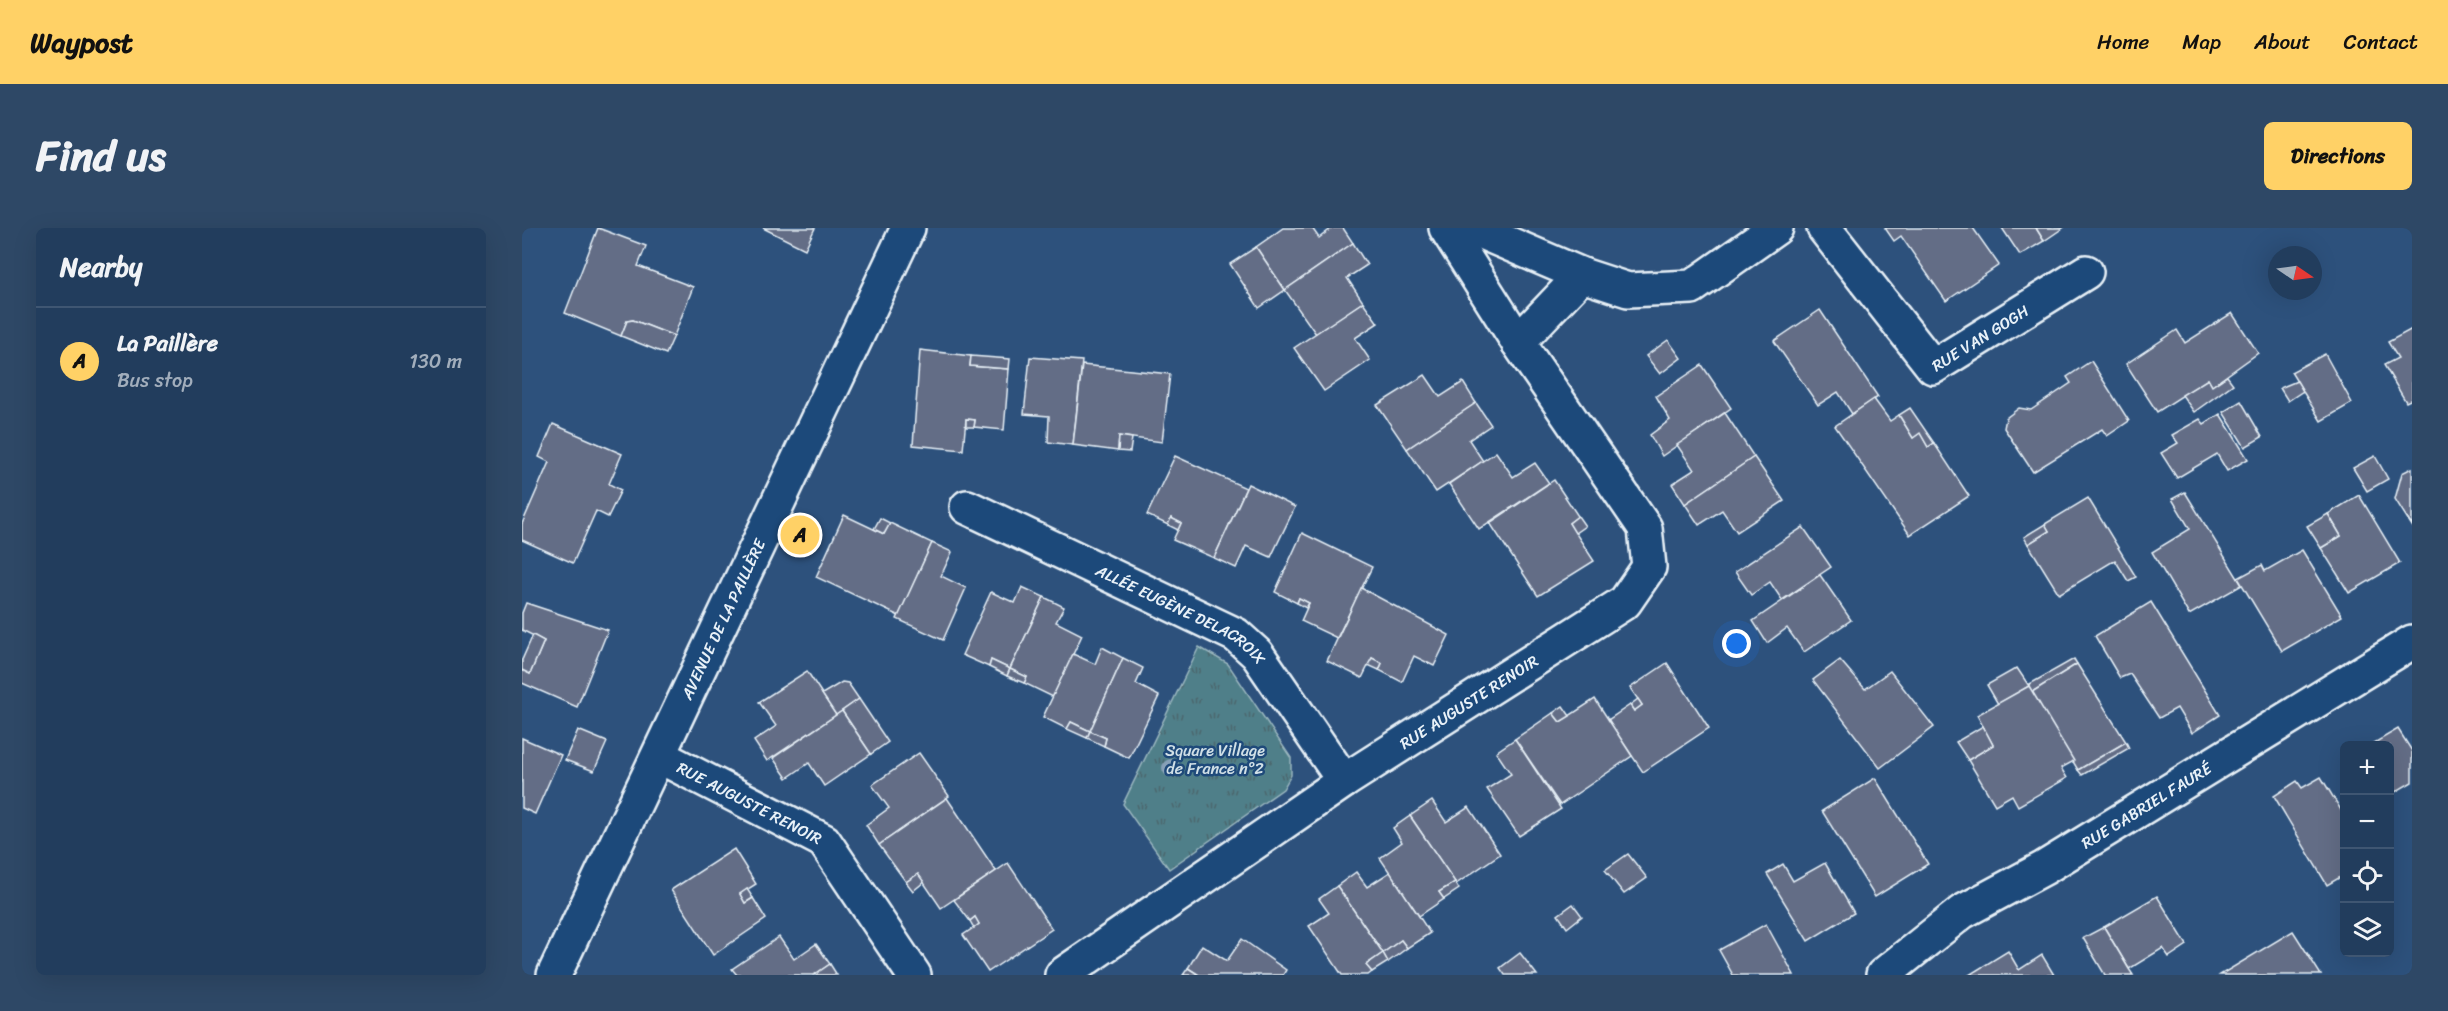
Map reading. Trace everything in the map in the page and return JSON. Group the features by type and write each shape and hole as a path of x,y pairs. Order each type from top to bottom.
{"street":[{"name":"AVENUE DE LA PAILLÈRE","path":"554,975 908,228"},
{"name":"RUE AUGUSTE RENOIR","path":"1062,975 1344,781 1625,602 1649,567 1645,528 1518,342 1446,228"},
{"path":"1473,228 1582,275 1628,290 1692,287 1776,228"},
{"name":"RUE VAN GOGH","path":"1824,228 1933,367 2086,272"},
{"path":"1518,342 1582,275"},
{"name":"ALLÉE EUGÈNE DELACROIX","path":"967,507 1236,635 1257,654 1344,781"},
{"name":"RUE GABRIEL FAURÉ","path":"1883,975 1962,912 2044,867 2412,642"},
{"name":"RUE AUGUSTE RENOIR","path":"659,756 824,841 914,975"}],"green space":[{"name":"Square Village de France n°2","path":"1199,647 1228,664 1291,758 1291,775 1283,789 1169,869 1123,804"}],"building":[{"path":"598,228 646,246 638,266 693,287 674,336 633,320 627,321 621,336 565,313"},
{"path":"763,228 815,228 805,249"},
{"path":"1283,228 1312,228 1319,238 1332,228 1343,228 1353,243 1285,290 1256,247"},
{"path":"1885,228 1973,228 1999,265 1946,301 1901,236 1894,241"},
{"path":"2002,228 2036,228 2044,241 2020,255"},
{"path":"2036,228 2063,228 2044,241"},
{"path":"1353,243 1367,265 1347,278 1363,302 1316,334 1285,290"},
{"path":"1256,247 1285,290 1259,308 1230,264"},
{"path":"1363,302 1378,323 1355,338 1370,360 1324,391 1294,348"},
{"path":"1820,310 1878,397 1852,414 1838,392 1818,405 1774,341"},
{"path":"2232,313 2258,353 2212,386 2208,379 2157,412 2126,364 2177,330 2185,343"},
{"path":"633,320 674,336 666,354 621,336 627,321"},
{"path":"2412,329 2412,399 2406,402 2384,365 2398,358 2388,342"},
{"path":"1668,340 1681,358 1660,374 1646,356"},
{"path":"920,350 971,356 970,366 1009,369 1004,430 974,427 975,420 966,419 963,450 913,445"},
{"path":"2325,354 2352,403 2321,421 2291,372"},
{"path":"971,356 1010,359 1009,369 970,366"},
{"path":"1030,357 1082,361 1073,445 1048,442 1049,416 1024,414"},
{"path":"2091,361 2129,421 2107,436 2102,429 2033,472 2004,428 2006,418 2019,408 2031,410 2071,383 2067,377"},
{"path":"1082,365 1170,374 1162,442 1119,436 1118,451 1073,445"},
{"path":"1702,365 1731,408 1662,456 1650,435 1670,420 1656,396"},
{"path":"1425,375 1440,397 1463,382 1476,403 1407,449 1377,405"},
{"path":"2227,376 2233,384 2194,412 2182,395 2208,379 2212,386"},
{"path":"2297,381 2303,391 2288,401 2280,388"},
{"path":"1874,399 1890,421 1899,415 1913,438 1920,433 1928,447 1934,443 1969,496 1910,535 1835,426"},
{"path":"2241,401 2262,437 2245,447 2223,412"},
{"path":"1476,403 1491,425 1469,440 1483,461 1436,492 1407,449"},
{"path":"1910,408 1934,443 1928,447 1920,433 1913,438 1899,415"},
{"path":"1725,413 1754,457 1685,504 1672,484 1694,470 1677,445"},
{"path":"2220,414 2248,459 2227,471 2217,454 2177,478 2161,453 2178,443 2172,435 2200,419 2204,424"},
{"path":"966,419 975,420 974,427 966,427"},
{"path":"553,424 622,454 609,484 621,490 608,517 596,511 573,563 522,540 522,524 549,462 539,457"},
{"path":"1119,436 1132,438 1130,452 1118,451"},
{"path":"1496,452 1513,477 1535,463 1549,483 1479,529 1449,484"},
{"path":"1175,456 1246,488 1214,558 1173,540 1181,523 1171,518 1168,525 1147,515"},
{"path":"2375,456 2388,479 2367,491 2353,468"},
{"path":"1754,457 1784,501 1737,532 1722,510 1699,525 1685,504"},
{"path":"2412,468 2412,526 2395,499 2402,473"},
{"path":"1554,480 1578,516 1569,523 1594,561 1538,596 1490,523"},
{"path":"1248,484 1295,507 1271,557 1246,546 1236,568 1214,558"},
{"path":"2185,492 2242,585 2189,615 2152,552 2190,529 2172,499"},
{"path":"2359,495 2400,563 2349,593 2321,548 2341,536 2328,514"},
{"path":"2088,498 2136,577 2128,581 2115,560 2059,594 2028,544 2049,531 2045,524"},
{"path":"2328,514 2341,536 2321,548 2307,526"},
{"path":"844,515 884,534 890,523 932,543 899,616 816,577"},
{"path":"1578,516 1585,526 1575,533 1569,523"},
{"path":"880,518 890,523 884,534 874,529"},
{"path":"1171,518 1181,523 1178,530 1168,525"},
{"path":"2045,524 2049,531 2028,544 2024,537"},
{"path":"1803,527 1831,567 1782,600 1770,582 1751,595 1735,572"},
{"path":"1302,533 1372,567 1337,638 1301,621 1309,603 1299,598 1297,603 1275,592"},
{"path":"932,543 952,552 941,576 966,588 943,640 897,619"},
{"path":"2302,550 2342,616 2282,651 2238,578 2262,565 2265,571"},
{"path":"1820,575 1851,620 1804,652 1787,628 1767,643 1753,621"},
{"path":"1022,587 1044,597 1010,669 991,660 989,667 962,655 991,592 1015,603"},
{"path":"1361,588 1449,635 1434,666 1414,656 1402,682 1379,670 1382,663 1372,658 1362,678 1327,661"},
{"path":"1044,597 1064,607 1056,622 1082,635 1053,697 1024,683 1027,677 1010,669"},
{"path":"1299,598 1309,603 1306,608 1297,603"},
{"path":"2151,602 2220,715 2192,733 2177,708 2159,718 2130,674 2120,678 2095,636"},
{"path":"526,603 608,630 577,707 522,683 522,670 530,674 544,641 522,630 522,613"},
{"path":"533,635 544,641 530,674 522,670 522,660"},
{"path":"1102,647 1123,658 1090,731 1071,722 1067,729 1043,717 1073,654 1095,664"},
{"path":"1123,658 1143,668 1136,684 1159,696 1129,758 1104,746 1106,738 1090,731"},
{"path":"1372,658 1382,663 1379,670 1368,665"},
{"path":"2074,659 2077,664 2032,692 2028,685"},
{"path":"991,660 1010,669 1007,676 989,667"},
{"path":"1840,660 1865,689 1890,671 1934,727 1880,768 1813,680"},
{"path":"1667,663 1709,728 1643,772 1608,720 1630,705 1634,711 1642,705 1630,688"},
{"path":"2077,664 2126,742 2078,770 2032,692"},
{"path":"2017,668 2029,686 1998,704 1987,685"},
{"path":"1010,669 1027,677 1024,683 1007,676"},
{"path":"807,671 836,715 767,761 754,741 776,726 759,702"},
{"path":"842,682 848,683 859,699 836,715 822,694"},
{"path":"2029,686 2074,761 2061,768 2067,778 2018,806 2012,795 1995,805 1968,760 1993,745 1977,715"},
{"path":"859,699 888,742 871,754 842,711"},
{"path":"1595,699 1632,756 1560,805 1515,739 1553,713 1560,722"},
{"path":"1638,699 1642,705 1634,711 1630,705"},
{"path":"1563,706 1570,716 1560,722 1553,713"},
{"path":"842,711 871,754 824,786 809,763 787,778 773,758"},
{"path":"1071,722 1090,731 1087,738 1067,729"},
{"path":"1983,726 1993,745 1968,760 1956,742"},
{"path":"2398,729 2412,751 2412,782 2394,793 2394,741 2378,741"},
{"path":"578,730 607,742 594,771 565,760"},
{"path":"1090,731 1106,738 1104,746 1087,738"},
{"path":"522,738 561,755 535,814 522,808"},
{"path":"1515,739 1561,809 1519,836 1487,789 1511,774 1496,752"},
{"path":"2126,742 2129,748 2082,775 2078,770"},
{"path":"919,753 949,796 879,845 866,825 889,808 872,785"},
{"path":"2321,777 2340,808 2340,877 2327,885 2274,796 2297,781 2302,788"},
{"path":"1875,778 1928,864 1875,897 1822,811"},
{"path":"947,798 996,871 941,908 918,874 906,882 879,845"},
{"path":"1432,801 1446,822 1469,807 1500,854 1456,884 1410,816"},
{"path":"1410,816 1455,882 1439,892 1444,899 1419,916 1380,858 1402,842 1393,828"},
{"path":"734,849 756,884 740,894 745,903 753,898 766,919 713,955 671,890"},
{"path":"1628,854 1647,878 1624,894 1605,870"},
{"path":"1008,863 1052,929 988,972 963,935 979,924 975,917 970,921 954,900"},
{"path":"1825,863 1854,913 1808,941 1767,874 1783,864 1793,881"},
{"path":"1356,872 1367,887 1390,872 1430,933 1407,948 1401,940 1383,953 1337,886"},
{"path":"918,874 924,882 913,891 906,882"},
{"path":"1455,882 1459,889 1444,899 1439,892"},
{"path":"1337,886 1383,953 1366,965 1372,972 1368,975 1342,975 1309,926 1329,913 1319,899"},
{"path":"747,889 753,898 745,903 740,894"},
{"path":"2157,896 2187,945 2169,957 2163,948 2129,969 2104,927"},
{"path":"1573,904 1582,916 1567,928 1558,915"},
{"path":"975,917 979,924 974,928 970,921"},
{"path":"1766,924 1794,975 1733,975 1719,950"},
{"path":"2104,927 2133,975 2105,975 2083,938"},
{"path":"2293,931 2321,975 2220,975"},
{"path":"779,937 794,959 816,944 830,964 814,975 737,975 732,969"},
{"path":"1242,939 1286,970 1283,975 1199,975 1188,968 1202,945 1227,961"},
{"path":"1401,940 1407,948 1388,962 1383,953"},
{"path":"2008,951 2019,970 2042,955 2054,975 1969,975"},
{"path":"1383,953 1388,962 1372,972 1366,965"},
{"path":"1520,953 1537,975 1505,975 1500,968"},
{"path":"830,964 837,975 814,975"},
{"path":"1188,968 1199,975 1183,975"}],"place":[{"name":"La Paillère","path":"800,535"}]}
